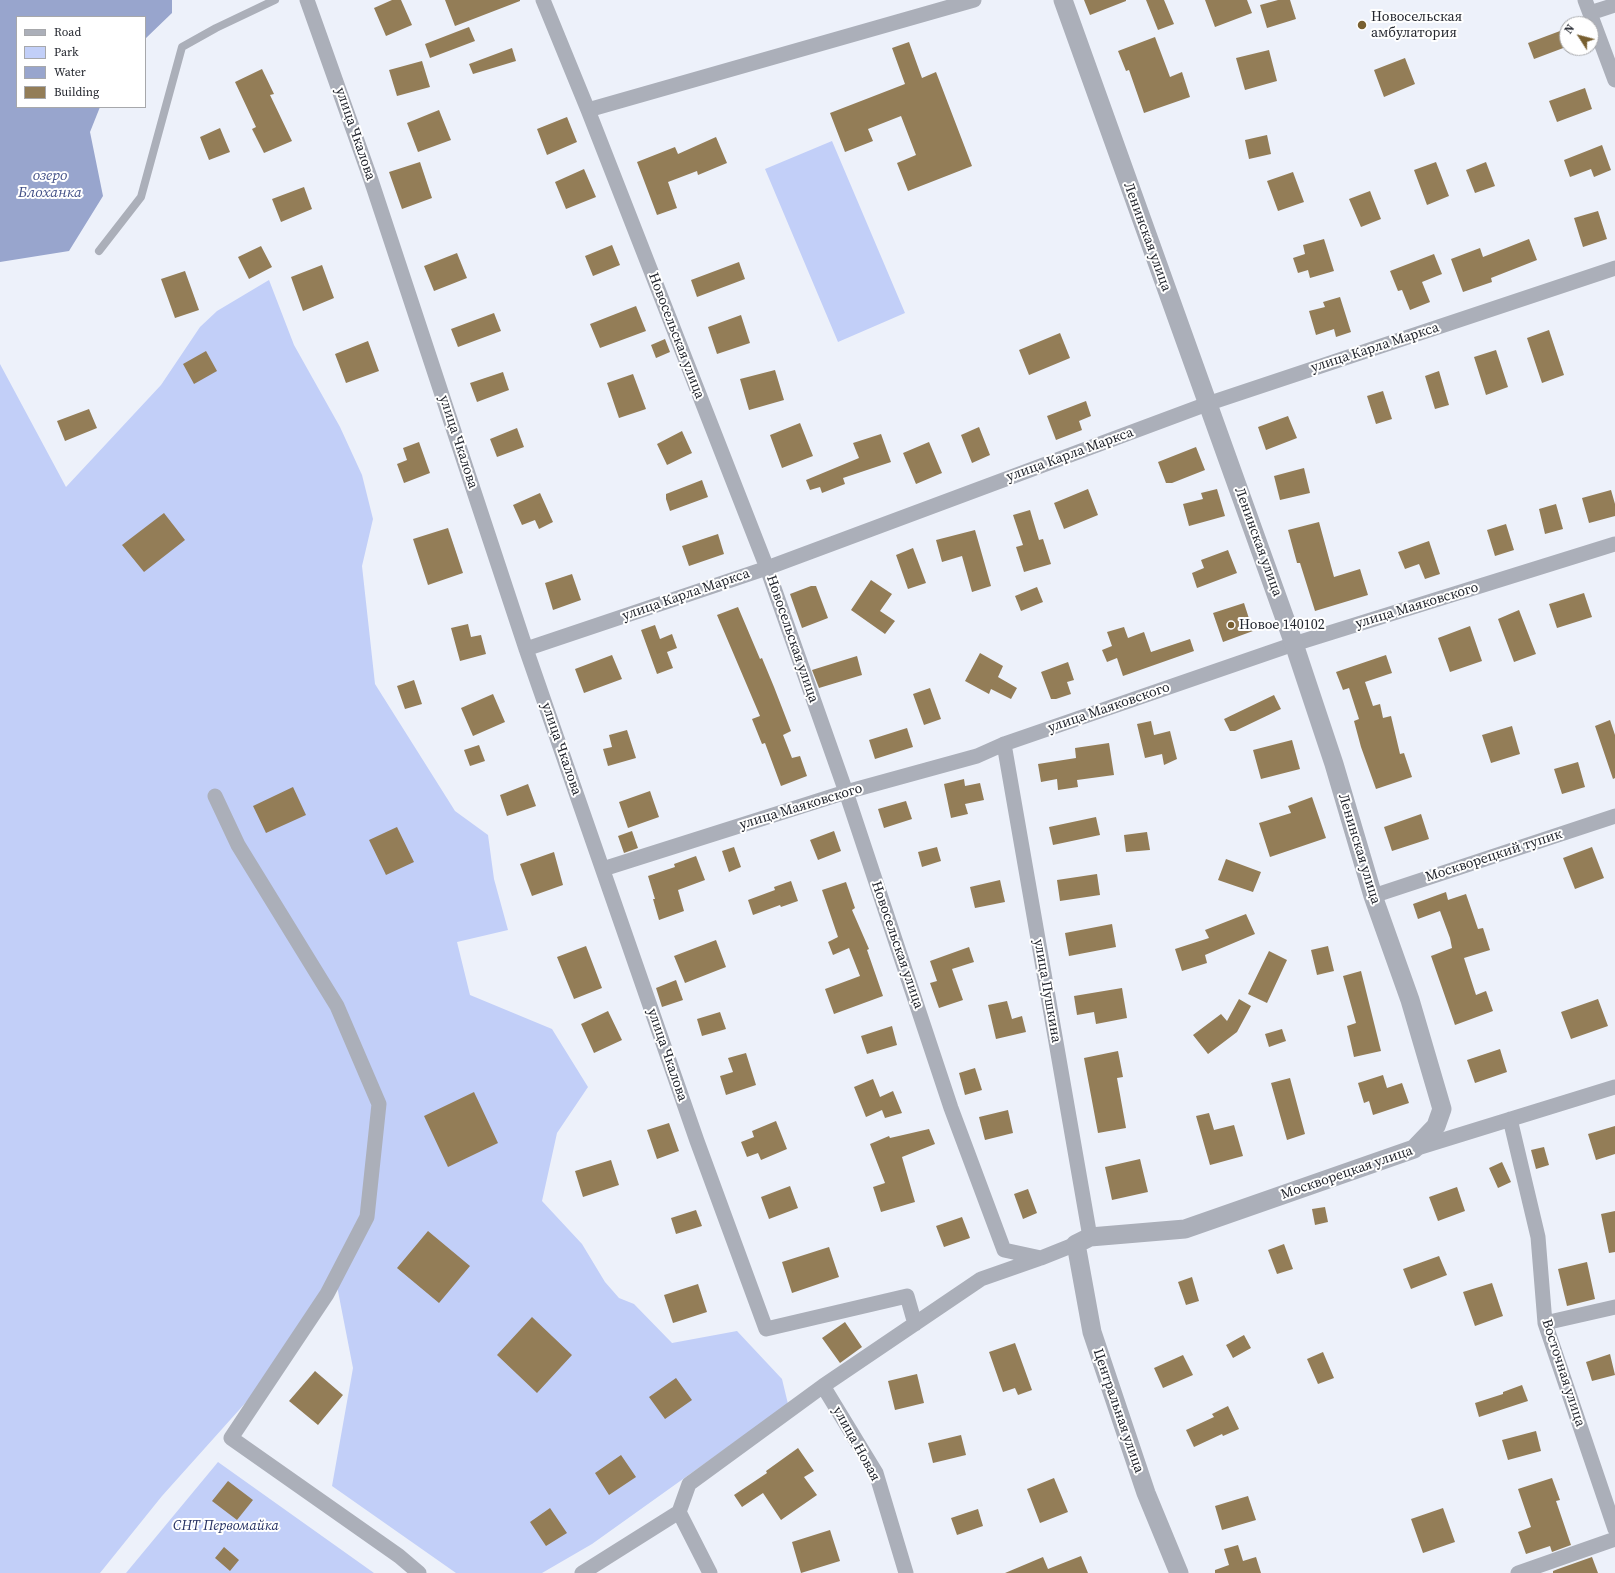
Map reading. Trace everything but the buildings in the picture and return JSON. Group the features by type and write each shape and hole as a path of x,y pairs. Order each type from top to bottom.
{"street":[{"name":"улица Чкалова","path":"307,0 371,180 526,650 697,1141 766,1329 907,1296 915,1324"},
{"name":"Новосельская улица","path":"543,0 588,110 767,568 846,792 952,1108 1004,1250 1041,1258"},
{"path":"588,110 974,0"},
{"name":"Ленинская улица","path":"1063,0 1207,404 1247,509 1294,644 1334,764 1373,896 1410,1000 1442,1109 1436,1126 1414,1149"},
{"path":"1615,5 1588,7 1615,80"},
{"name":"улица Карла Маркса","path":"526,650 767,568 1207,404 1615,268"},
{"name":"улица Маяковского","path":"603,869 846,792 977,756 1004,744 1294,644 1615,544"},
{"name":"улица Пушкина","path":"1004,744 1083,1240"},
{"path":"215,796 238,845 337,1006 379,1104 367,1217 327,1294 231,1438 392,1551 419,1573"},
{"name":"Москворецкий тупик","path":"1373,896 1615,816"},
{"name":"Москворецкая улица","path":"1083,1240 1185,1230 1414,1149 1615,1087"},
{"name":"Восточная улица","path":"1510,1120 1538,1237 1545,1323 1615,1529"},
{"path":"582,1573 679,1512 689,1484 824,1386 981,1279 1041,1258 1083,1240"},
{"name":"Центральная улица","path":"1083,1240 1092,1332 1146,1493 1179,1573"},
{"path":"1545,1323 1615,1307"},
{"name":"улица Новая","path":"824,1386 876,1473 906,1573"},
{"path":"679,1512 710,1573"},
{"path":"1518,1573 1615,1539"}],"lane":[{"path":"99,251 141,197 182,47 216,28 275,0"}],"green space":[{"path":"832,141 905,313 838,342 765,169"},
{"path":"269,280 294,345 340,427 362,475 373,519 362,566 375,684 455,811 488,835 494,879 508,930 457,942 470,995 552,1029 588,1087 557,1133 542,1201 582,1244 605,1282 619,1298 634,1304 672,1343 737,1331 782,1379 788,1404 592,1544 542,1573 456,1573 332,1486 353,1368 337,1286 265,1381 162,1496 100,1573 0,1573 0,364 66,487 161,385 200,327 217,311"},
{"name":"СНТ Первомайка","path":"218,1462 374,1573 126,1573"}],"water":[{"name":"озеро Блоханка","path":"0,0 172,0 172,13 146,38 146,16 16,16 16,108 100,108 90,132 103,196 69,251 0,262"}],"place":[{"name":"Новосельская амбулатория","path":"1362,25"},
{"name":"Новое 140102","path":"1231,625"}]}
